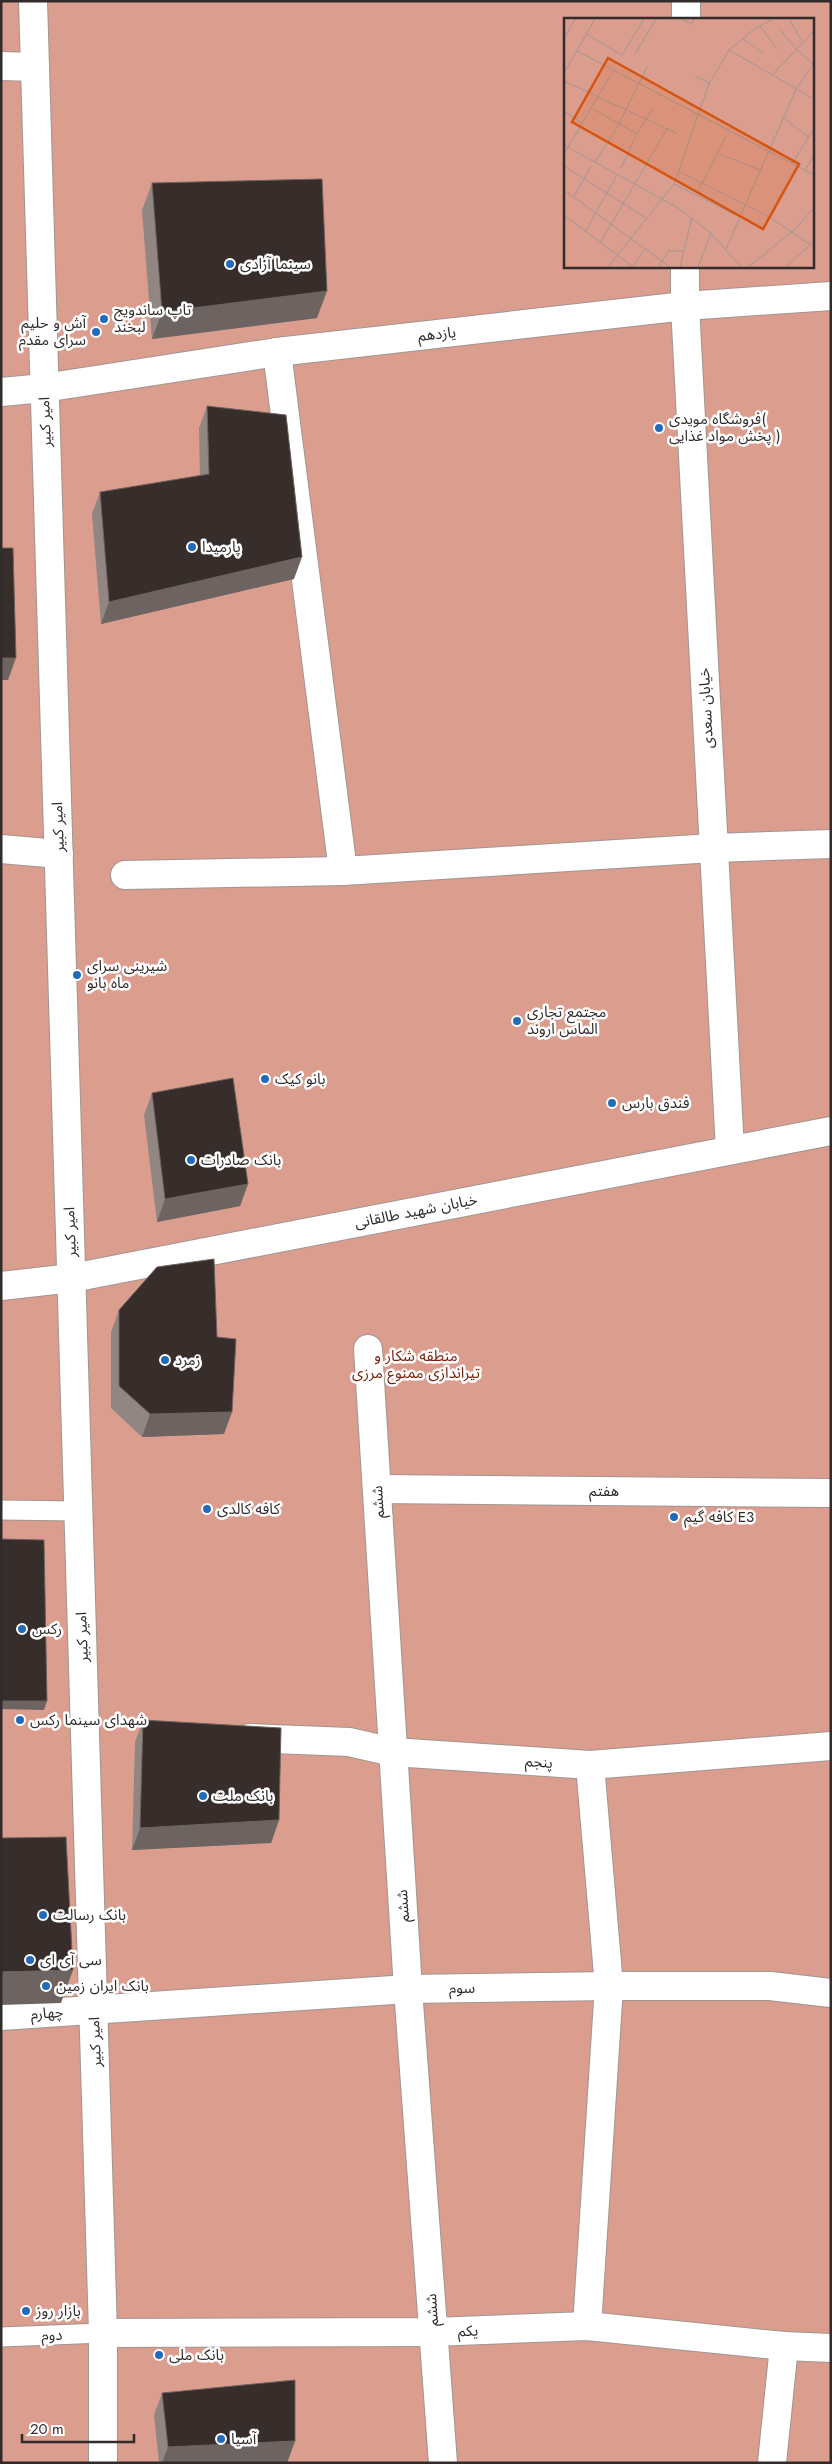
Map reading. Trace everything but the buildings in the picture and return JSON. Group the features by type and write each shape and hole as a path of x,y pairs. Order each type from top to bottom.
{"street":[{"name":"امیر کبیر","path":"33,1 94,2010 103,2333 103,2463"},
{"path":"686,1 686,18"},
{"path":"1,66 34,67"},
{"name":"خیابان سعدی","path":"686,268 686,306 713,848 730,1150"},
{"name":"یازدهم","path":"1,392 44,388 277,352 686,306 831,296"},
{"path":"277,352 343,872"},
{"path":"125,876 343,872 713,848 831,844"},
{"path":"1,849 59,854"},
{"name":"خیابان شهيد طالقانی","path":"1,1286 72,1278 831,1131"},
{"name":"ششم","path":"368,1350 408,1989 443,2463"},
{"name":"هفتم","path":"377,1489 831,1493"},
{"name":"پنجم","path":"249,1738 349,1742 393,1752 590,1765 831,1746"},
{"path":"587,2326 610,1986 590,1765"},
{"name":"سوم","path":"94,2010 408,1989 770,1986 831,1993"},
{"name":"چهارم","path":"1,2016 94,2010"},
{"name":"یکم","path":"103,2333 434,2332 587,2326 784,2346 831,2348"},
{"path":"772,2463 784,2346"}],"lane":[{"path":"1,1510 78,1511"},
{"name":"دوم","path":"1,2337 103,2333"}],"green space":[{"name":"منطقه شکار و تیراندازی ممنوع مرزی","path":"1,1 831,1 831,2463 1,2463"}],"place":[{"name":"سینما آزادی","path":"230,264"},
{"name":"تاپ ساندویج لبخند","path":"104,319"},
{"name":"آش و حلیم سرای مقدم","path":"96,332"},
{"name":"فروشگاه مویدی( پخش مواد غذایی )","path":"659,428"},
{"name":"پارمیدا","path":"192,547"},
{"name":"شیرینی سرای ماه بانو","path":"77,975"},
{"name":"مجتمع تجاری الماس اروند","path":"517,1021"},
{"name":"بانو کیک","path":"265,1079"},
{"name":"فندق بارس","path":"612,1103"},
{"name":"بانک صادرات","path":"191,1160"},
{"name":"زمرد","path":"165,1360"},
{"name":"کافه کالدی","path":"207,1509"},
{"name":"کافه گیم E3","path":"674,1517"},
{"name":"رکس","path":"22,1629"},
{"name":"شهدای سینما رکس","path":"20,1720"},
{"name":"بانک ملت","path":"203,1796"},
{"name":"بانک رسالت","path":"43,1915"},
{"name":"سی آی ای","path":"30,1960"},
{"name":"بانک ایران زمین","path":"46,1986"},
{"name":"بازار روز","path":"26,2311"},
{"name":"بانک ملی","path":"159,2355"},
{"name":"آسیا","path":"221,2439"}]}
